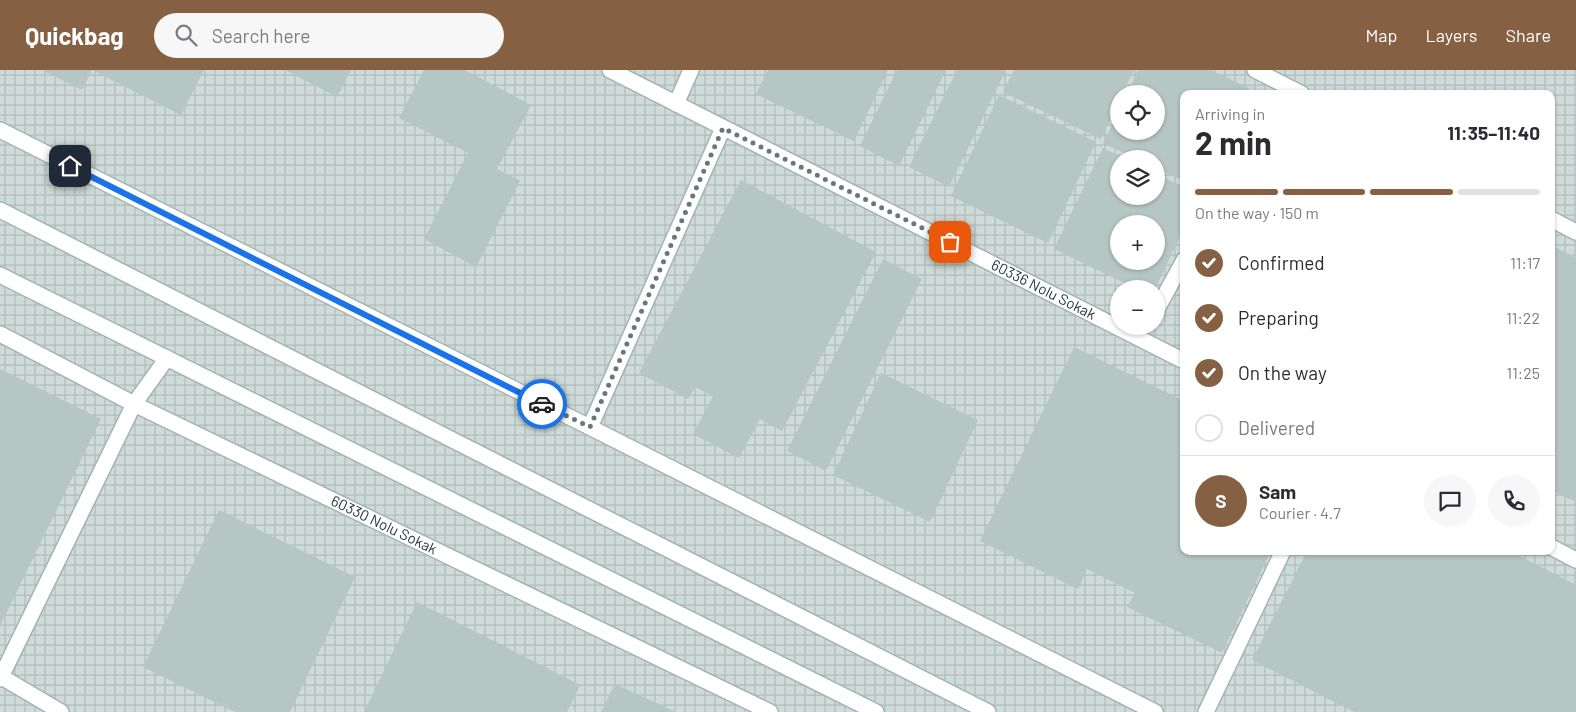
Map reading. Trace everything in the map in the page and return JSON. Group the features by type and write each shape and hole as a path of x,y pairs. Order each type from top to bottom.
{"street":[{"name":"60336 Nolu Sokak","path":"610,70 723,128 1110,316"},
{"path":"676,104 691,70"},
{"path":"1255,70 1275,88"},
{"path":"590,427 723,128"},
{"path":"0,130 1155,712"},
{"path":"0,210 988,712"},
{"path":"1555,221 1576,232"},
{"path":"1165,295 1180,267"},
{"path":"0,275 876,712"},
{"name":"60330 Nolu Sokak","path":"0,334 134,404 770,712"},
{"name":"60336 Nolu Sokak","path":"1148,335 1180,358"},
{"path":"61,712 0,677 134,404 167,358"},
{"path":"1555,549 1576,560"},
{"path":"1206,712 1281,555"}],"shaded area":[{"path":"0,70 1576,70 1576,712 0,712"}],"building":[{"path":"42,70 92,70 82,90"},
{"path":"92,70 204,70 181,115"},
{"path":"285,70 351,70 337,97"},
{"path":"424,70 465,70 531,105 497,169 520,181 476,267 424,239 468,153 399,118"},
{"path":"768,70 888,70 854,141 756,94"},
{"path":"897,70 946,70 899,166 860,146"},
{"path":"957,70 1006,70 949,187 909,167"},
{"path":"1014,70 1134,70 1126,85 1110,85 1110,120 1101,139 1003,92"},
{"path":"1138,70 1211,70 1249,88 1248,90 1180,90 1180,179 1165,172 1165,150 1118,150 1103,143 1110,129 1110,140 1165,140 1165,85 1131,85"},
{"path":"999,95 1096,142 1048,243 951,196"},
{"path":"1103,148 1110,151 1110,205 1165,205 1165,178 1180,185 1180,236 1165,268 1165,215 1110,215 1110,270 1164,270 1159,280 1118,280 1054,249"},
{"path":"741,180 876,252 782,431 760,419 739,458 693,434 713,396 695,387 688,399 639,373"},
{"path":"1555,247 1576,258 1576,502 1555,492"},
{"path":"883,259 922,279 826,471 787,451"},
{"path":"1074,347 1180,399 1180,555 1269,555 1222,653 1127,607 1135,593 1087,569 1078,589 980,541"},
{"path":"0,369 101,419 0,626"},
{"path":"881,373 978,420 930,522 833,475"},
{"path":"219,510 355,577 290,712 235,712 143,667"},
{"path":"1305,555 1518,555 1576,585 1576,712 1354,712 1252,660"},
{"path":"417,602 580,685 567,712 364,712"},
{"path":"615,684 676,712 601,712"}],"way so far":[{"path":"542,404 590,427 723,128 950,242"}],"route":[{"path":"70,166 542,404"}]}
